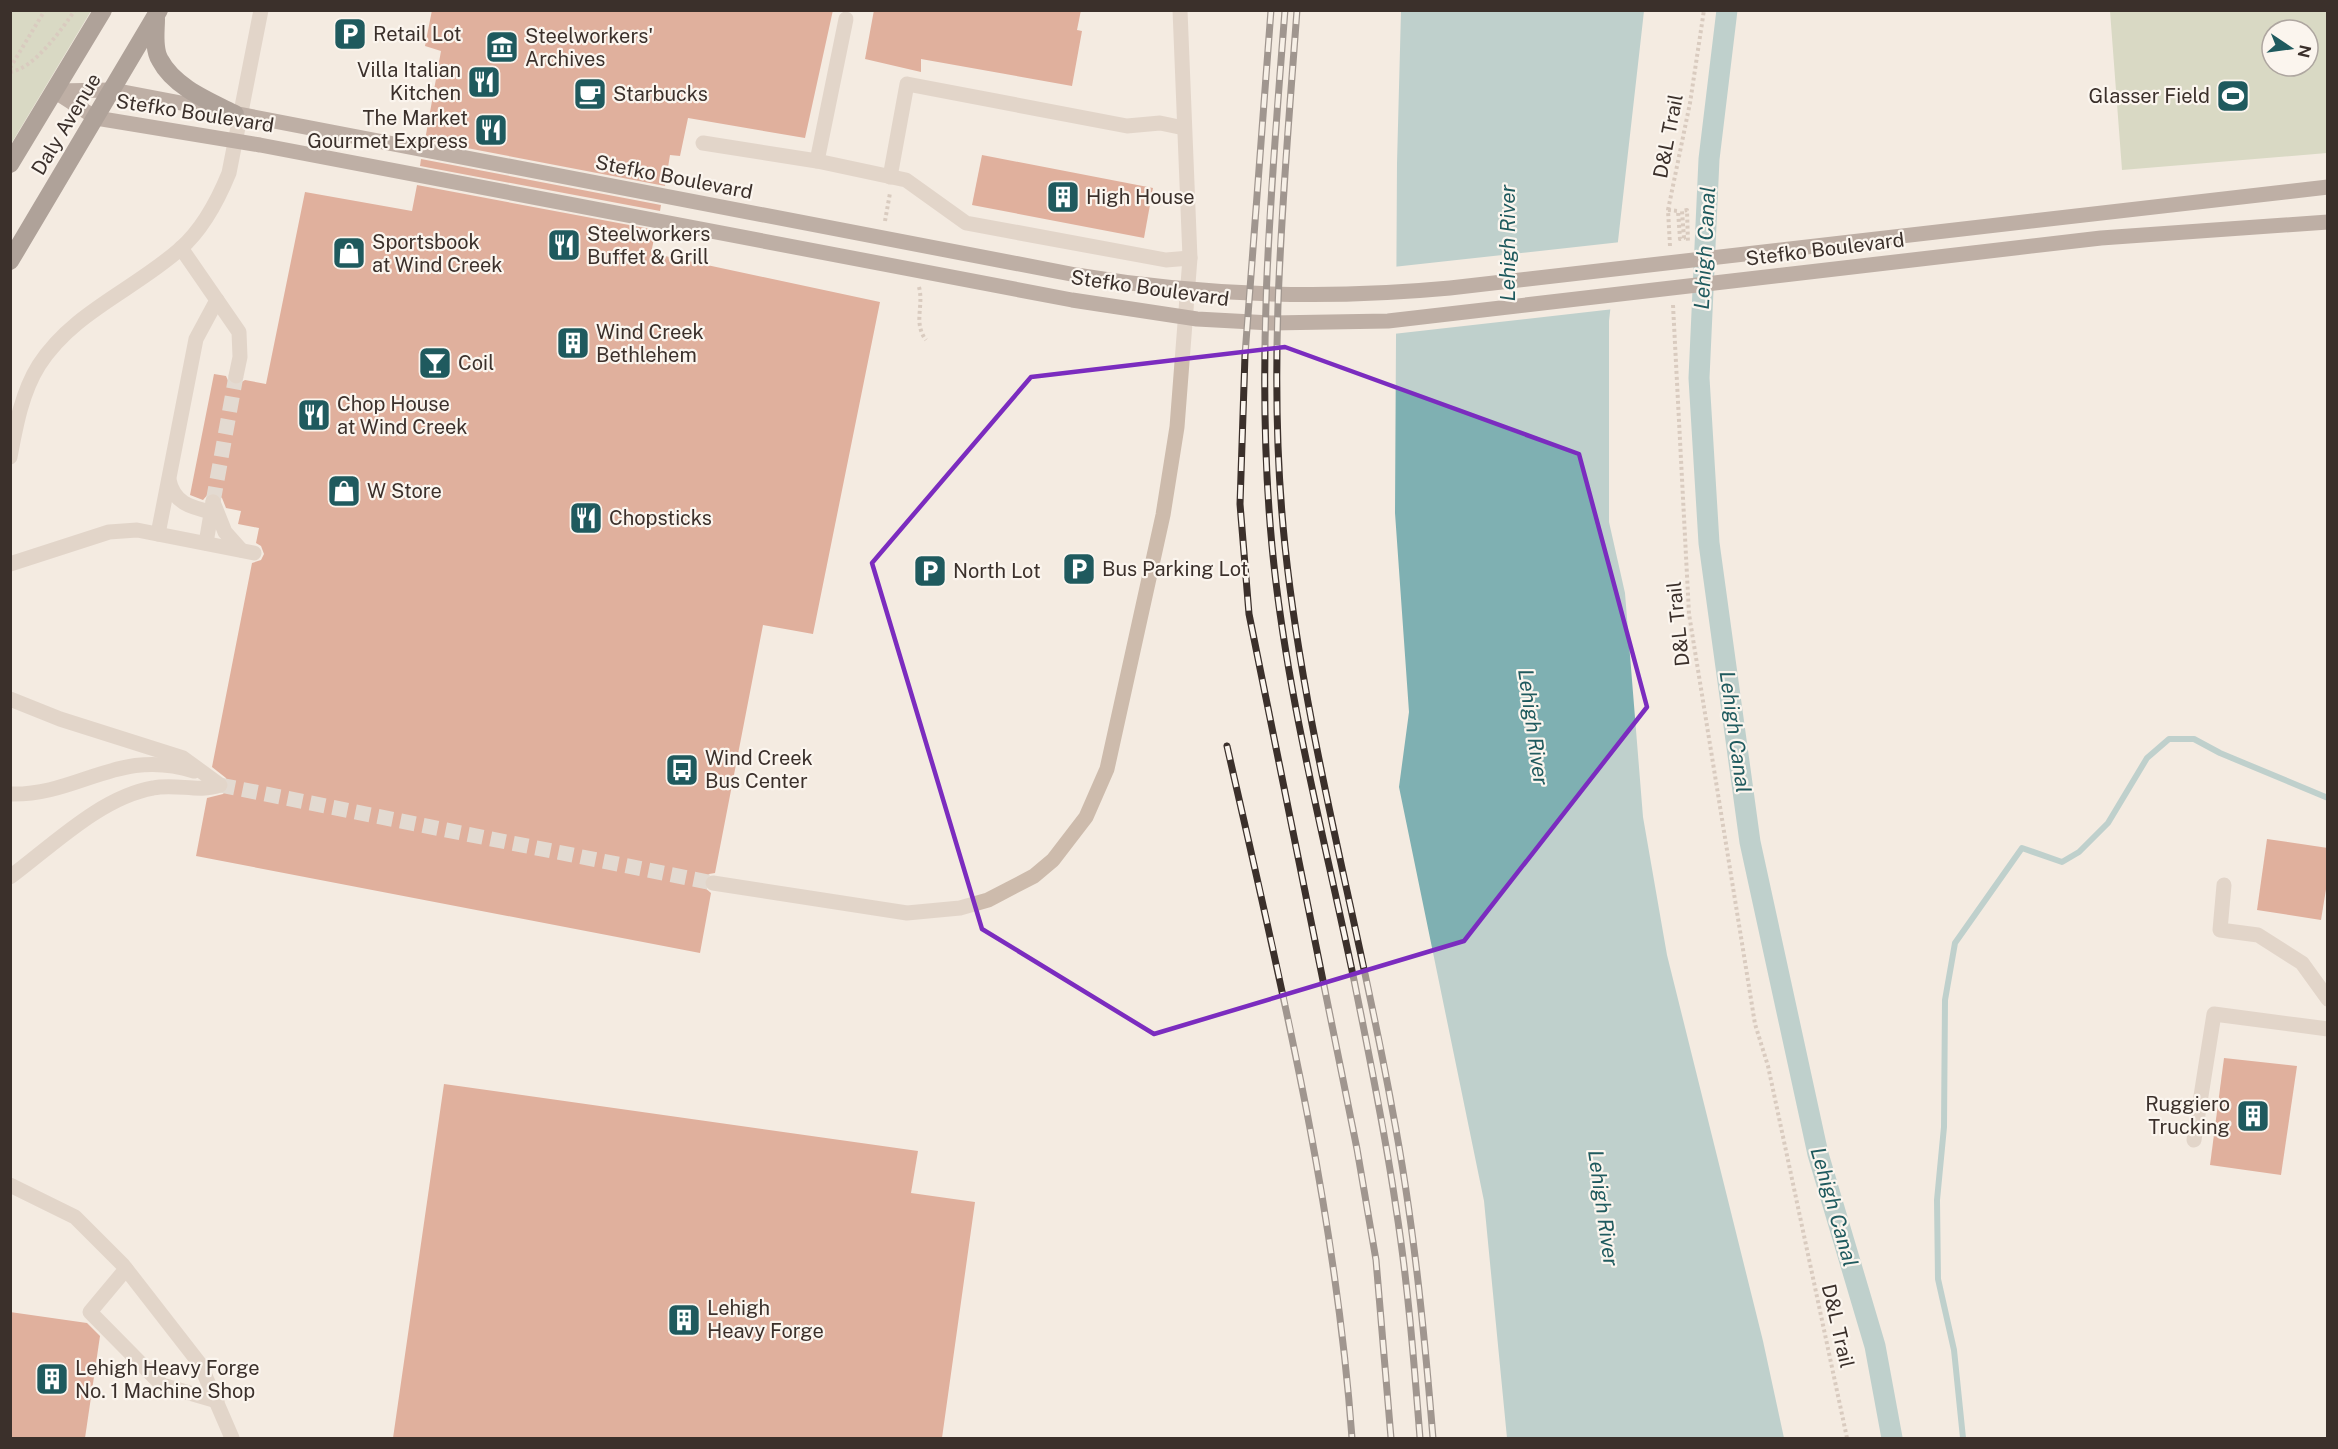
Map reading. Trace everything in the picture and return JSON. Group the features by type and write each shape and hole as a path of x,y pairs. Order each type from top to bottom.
{"highway":[{"name":"Daly Avenue","path":"10,164 103,10"},
{"name":"Daly Avenue","path":"10,261 158,12"},
{"path":"158,12 155,39 159,59 167,69 201,97 235,114"}],"main road":[{"name":"Stefko Boulevard","path":"54,91 112,90 1076,275 1198,292 1295,296 1397,293 2328,187"},
{"name":"Stefko Boulevard","path":"54,91 96,118 260,145 1072,300 1197,319 1271,323 1388,321 2102,238 2328,222"}],"street":[{"path":"10,456 25,395 48,352 66,332 111,296 142,278 182,248 212,208 229,173 261,10"},
{"path":"713,883 853,905 926,913 960,908 1014,888 1034,876 1063,848 1086,817 1107,769 1163,515 1177,427 1190,258 1180,10"},
{"path":"817,161 846,19"},
{"path":"890,177 907,84 1127,126 1161,123 1184,128"},
{"path":"703,143 817,161 906,180 932,195 966,222 1166,260 1190,258"},
{"path":"182,248 239,332 240,357 236,376"},
{"path":"158,534 196,339 217,300"},
{"path":"169,480 172,494 180,501 191,507 212,507"},
{"path":"206,543 212,507"},
{"path":"10,564 109,532 136,530 247,551 225,532 212,507"},
{"path":"10,699 60,719 183,758 209,783"},
{"path":"10,794 46,791 108,770 135,764 180,767 209,783"},
{"path":"10,877 109,803 152,788 209,783"},
{"path":"2224,885 2220,930 2258,935 2276,946 2302,963 2328,999"},
{"path":"2194,1140 2214,1014 2328,1029"},
{"path":"10,1185 75,1218 126,1269 200,1364 232,1438"},
{"path":"126,1269 90,1312 162,1385 217,1401"}],"path":[{"path":"45,10 10,70 20,71 32,61 60,32 75,10"},
{"name":"D&L Trail","path":"1671,255 1668,210 1690,103 1704,10"},
{"path":"1668,210 1678,211 1680,239 1684,238 1682,211 1687,210 1688,243"},
{"path":"918,282 922,297 918,325 926,340"},
{"name":"D&L Trail","path":"1673,300 1689,614 1733,876 1740,937 1755,1024 1768,1066 1847,1438"}],"highlighted area":[{"path":"1285,347 1579,454 1647,707 1464,941 1154,1034 982,929 872,563 1031,377"}],"green space":[{"path":"11,11 91,11 11,144"},
{"name":"Glasser Field","path":"2110,11 2327,11 2327,153 2122,170"}],"water":[{"name":"Lehigh River","path":"1401,11 1644,11 1609,321 1609,522 1625,593 1643,817 1667,955 1763,1341 1784,1438 1507,1438 1484,1201 1399,787 1409,712 1395,513 1397,163"}],"pier":[{"path":"1621,242 1614,309 1393,334 1393,267"}],"building":[{"path":"432,10 833,10 805,138 688,118 680,156 670,155 665,186 425,140 441,51 425,46"},
{"path":"874,10 1081,10 1077,30 1082,31 1072,86 921,59 921,72 865,59"},
{"name":"High House","path":"982,155 1153,188 1144,238 972,205"},
{"path":"421,159 661,205 660,211 420,166"},
{"path":"417,185 656,230 651,253 880,302 813,634 763,625 715,873 709,874 704,881 704,887 711,893 700,953 196,856 207,798 223,794 229,787 226,778 212,767 252,563 261,560 264,554 261,546 256,543 259,528 238,524 241,511 226,508 222,498 215,493 209,493 203,500 190,495 214,374 226,376 229,383 235,386 245,380 266,384 305,192 412,211"},
{"path":"2267,839 2328,848 2328,877 2321,920 2257,910"},
{"name":"Ruggiero Trucking","path":"2224,1058 2297,1066 2281,1175 2210,1165"},
{"name":"Lehigh Heavy Forge","path":"444,1084 918,1151 911,1193 975,1202 942,1438 393,1438"},
{"name":"Lehigh Heavy Forge No. 1 Machine Shop","path":"10,1312 87,1323 100,1336 85,1438 10,1438"}],"waterway":[{"name":"Lehigh Canal","path":"1727,10 1709,159 1699,378 1709,543 1750,842 1818,1154 1875,1346 1892,1438"},
{"path":"1963,1438 1954,1350 1938,1279 1937,1200 1944,1127 1945,1000 1955,943 2022,848 2062,862 2079,852 2108,823 2147,758 2169,739 2194,739 2220,753 2328,798"}],"tunnel":[{"path":"213,502 236,376"},
{"path":"220,785 713,883"}],"railway":[{"path":"1271,10 1245,355 1240,504 1249,614 1357,1149 1376,1260 1391,1438"},
{"path":"1285,10 1270,211 1265,345 1267,479 1272,546 1286,656 1296,710 1354,980 1387,1150 1404,1265 1420,1438"},
{"path":"1297,10 1282,211 1277,345 1277,412 1285,546 1305,688 1378,1038 1406,1190 1426,1355 1433,1438"},
{"path":"1227,746 1285,1004 1319,1176 1344,1350 1352,1438"}],"place":[{"name":"Retail Lot","path":"350,34"},
{"name":"Steelworkers' Archives","path":"502,47"},
{"name":"Villa Italian Kitchen","path":"484,82"},
{"name":"Starbucks","path":"590,94"},
{"name":"Glasser Field","path":"2233,96"},
{"name":"The Market Gourmet Express","path":"491,130"},
{"name":"High House","path":"1063,197"},
{"name":"Steelworkers Buffet & Grill","path":"564,245"},
{"name":"Sportsbook at Wind Creek","path":"349,253"},
{"name":"Wind Creek Bethlehem","path":"573,343"},
{"name":"Coil","path":"435,363"},
{"name":"Chop House at Wind Creek","path":"314,415"},
{"name":"W Store","path":"344,491"},
{"name":"Chopsticks","path":"586,518"},
{"name":"Bus Parking Lot","path":"1079,569"},
{"name":"North Lot","path":"930,571"},
{"name":"Wind Creek Bus Center","path":"682,770"},
{"name":"Ruggiero Trucking","path":"2253,1116"},
{"name":"Lehigh Heavy Forge","path":"684,1320"},
{"name":"Lehigh Heavy Forge No. 1 Machine Shop","path":"52,1379"}]}
